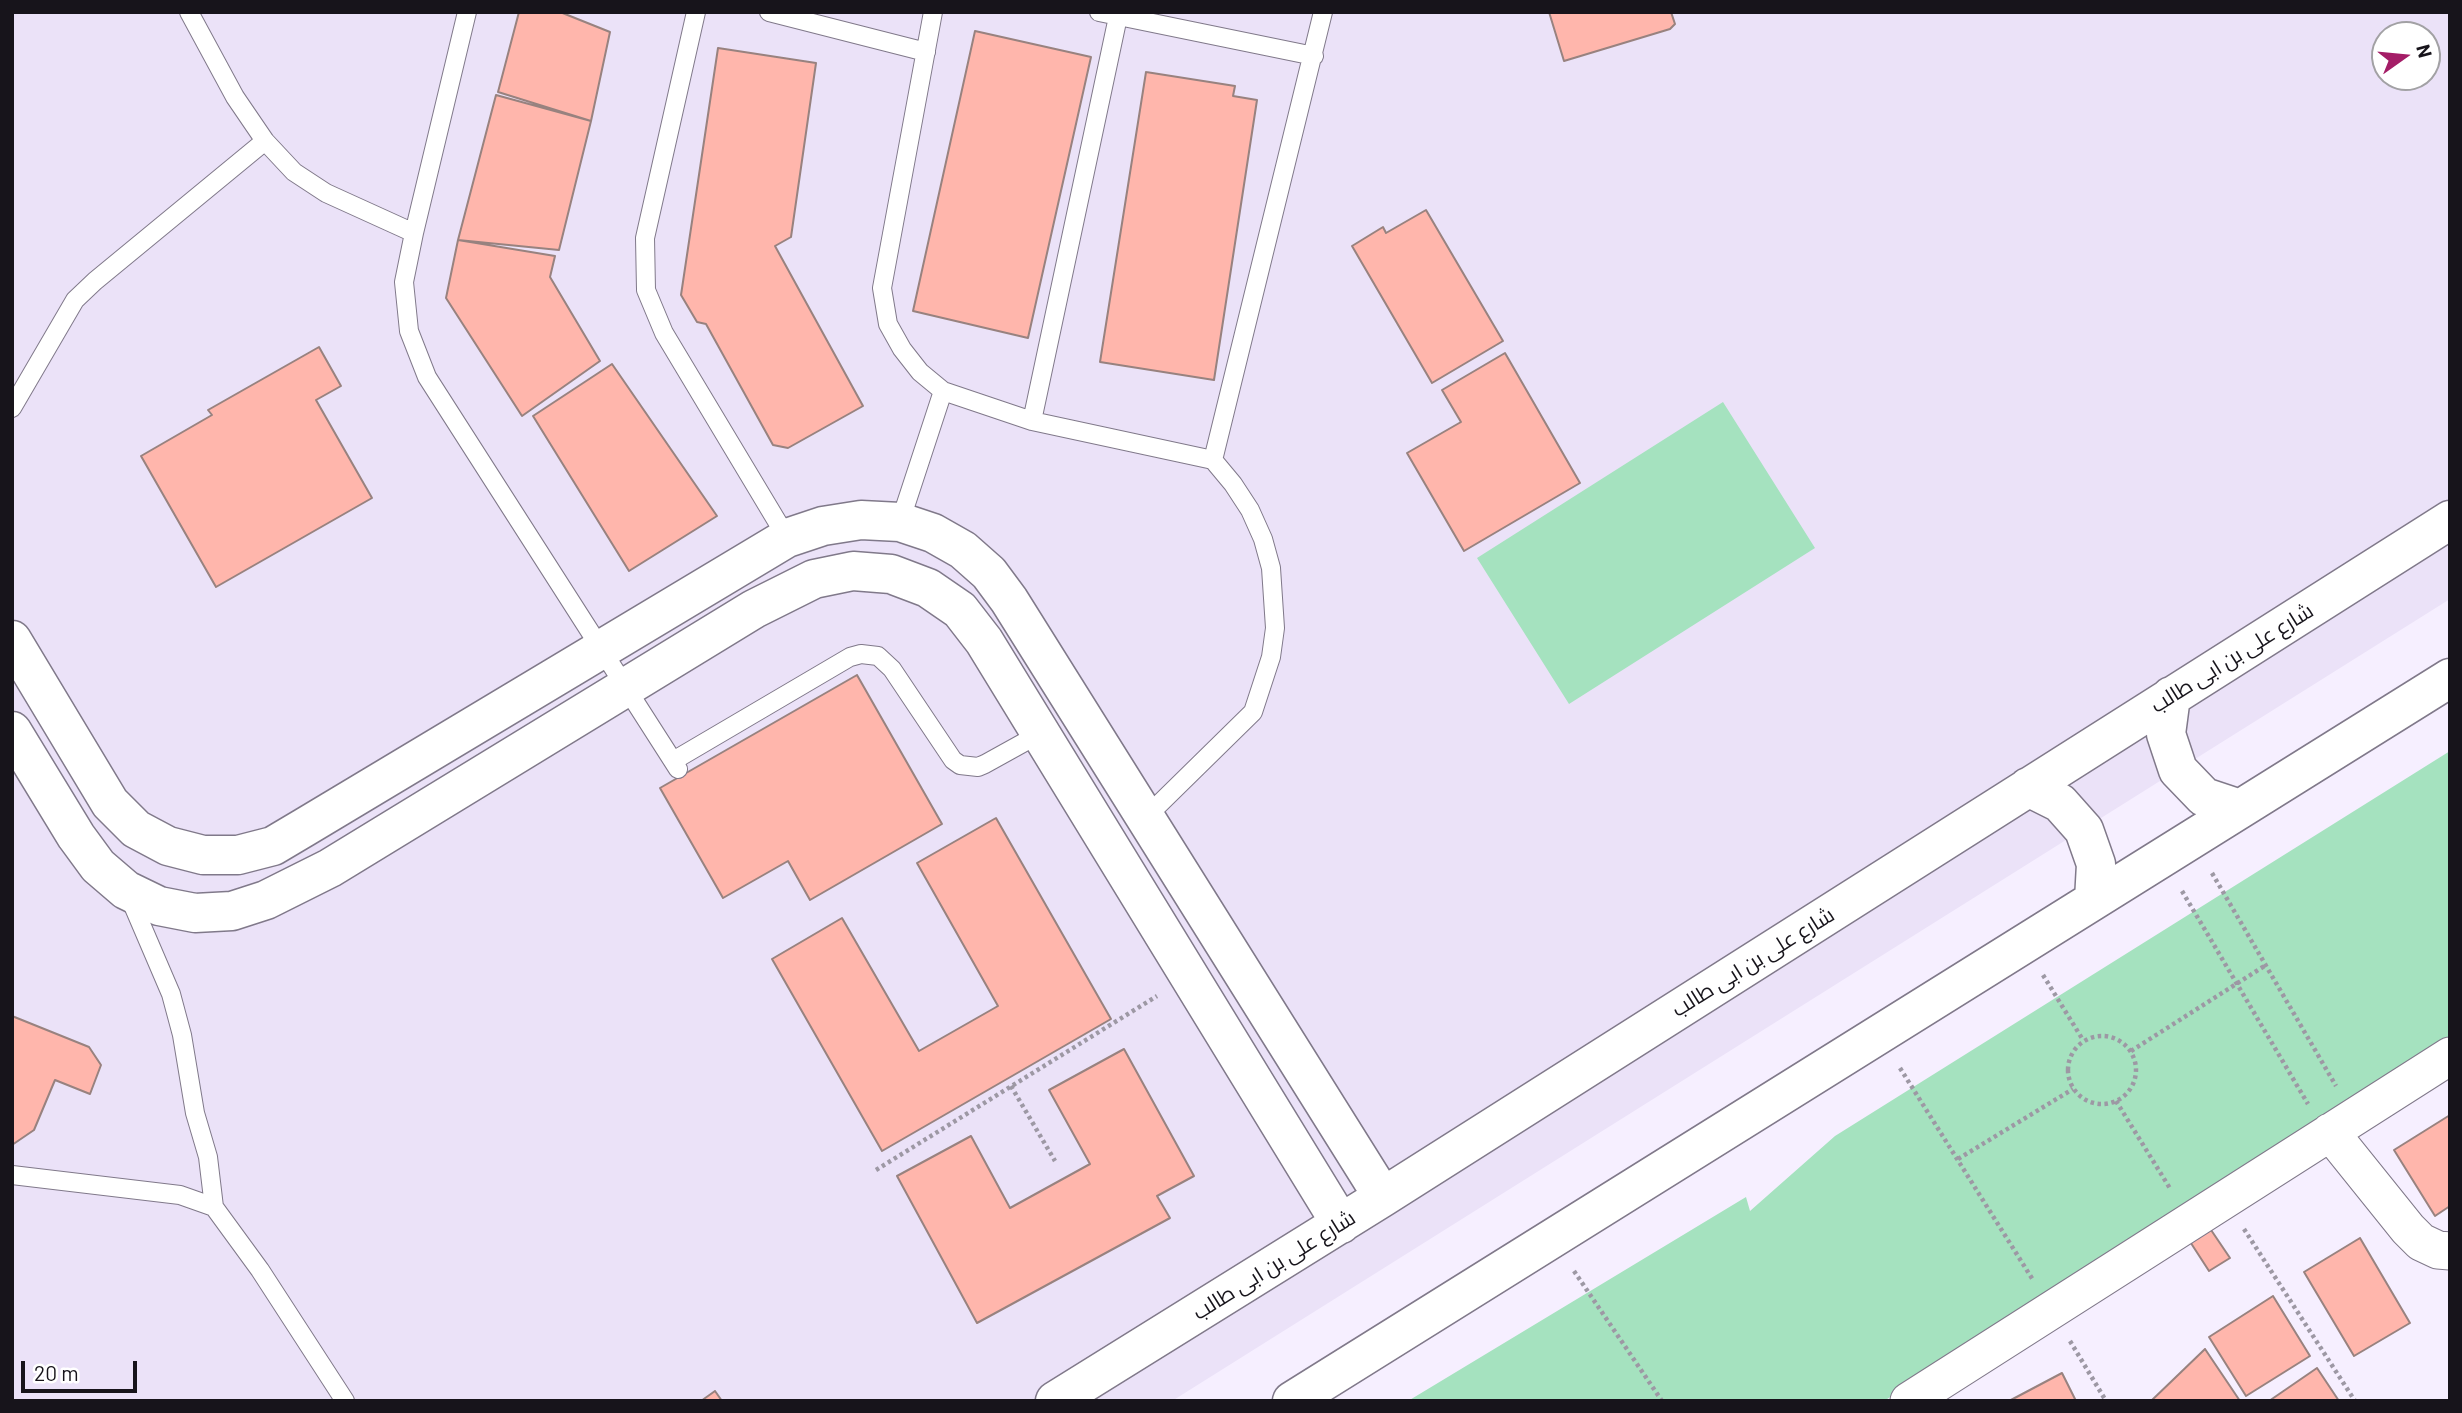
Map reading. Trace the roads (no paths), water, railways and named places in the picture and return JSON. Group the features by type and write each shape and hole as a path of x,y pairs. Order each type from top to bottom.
{"street":[{"path":"12,640 110,803 136,829 168,846 203,855 239,855 273,846 787,538 823,526 861,520 900,522 933,533 963,550 989,573 1009,600 1383,1197"},
{"name":"شارع على بن ابى طالب","path":"1055,1401 1341,1224 2450,520"},
{"path":"12,731 76,836 98,866 126,890 159,906 195,913 232,911 267,900 330,868 625,686 754,610 814,579 853,572 891,574 928,588 960,610 984,641 1341,1224"},
{"path":"1292,1401 2450,678"},
{"path":"2171,696 2166,734 2178,770 2204,797 2240,809"},
{"path":"2028,788 2060,803 2084,830 2096,864 2094,900"},
{"path":"1909,1401 2450,1056"},
{"path":"2337,1128 2408,1229 2421,1242 2438,1250 2450,1251"}],"lane":[{"path":"189,12 235,97 265,141 293,172 315,186 414,233"},
{"path":"467,12 404,282 409,331 427,377 676,765 850,657 861,654 878,656 892,669 953,760 960,765 978,767 1041,733"},
{"path":"696,12 645,238 646,290 664,333 787,538"},
{"path":"769,12 926,52"},
{"path":"933,12 882,288 888,324 902,349 920,372 943,391 1032,421 1213,460 1250,510 1269,558 1275,619 1271,657 1253,712 1144,819"},
{"path":"1099,12 1314,56"},
{"path":"1213,460 1323,12"},
{"path":"1032,421 1119,14"},
{"path":"12,408 75,300 265,141"},
{"path":"900,522 943,391"},
{"path":"126,890 171,994 182,1035 195,1113 208,1157 215,1207 260,1270 345,1401"},
{"path":"12,1175 180,1195 215,1207"}]}
